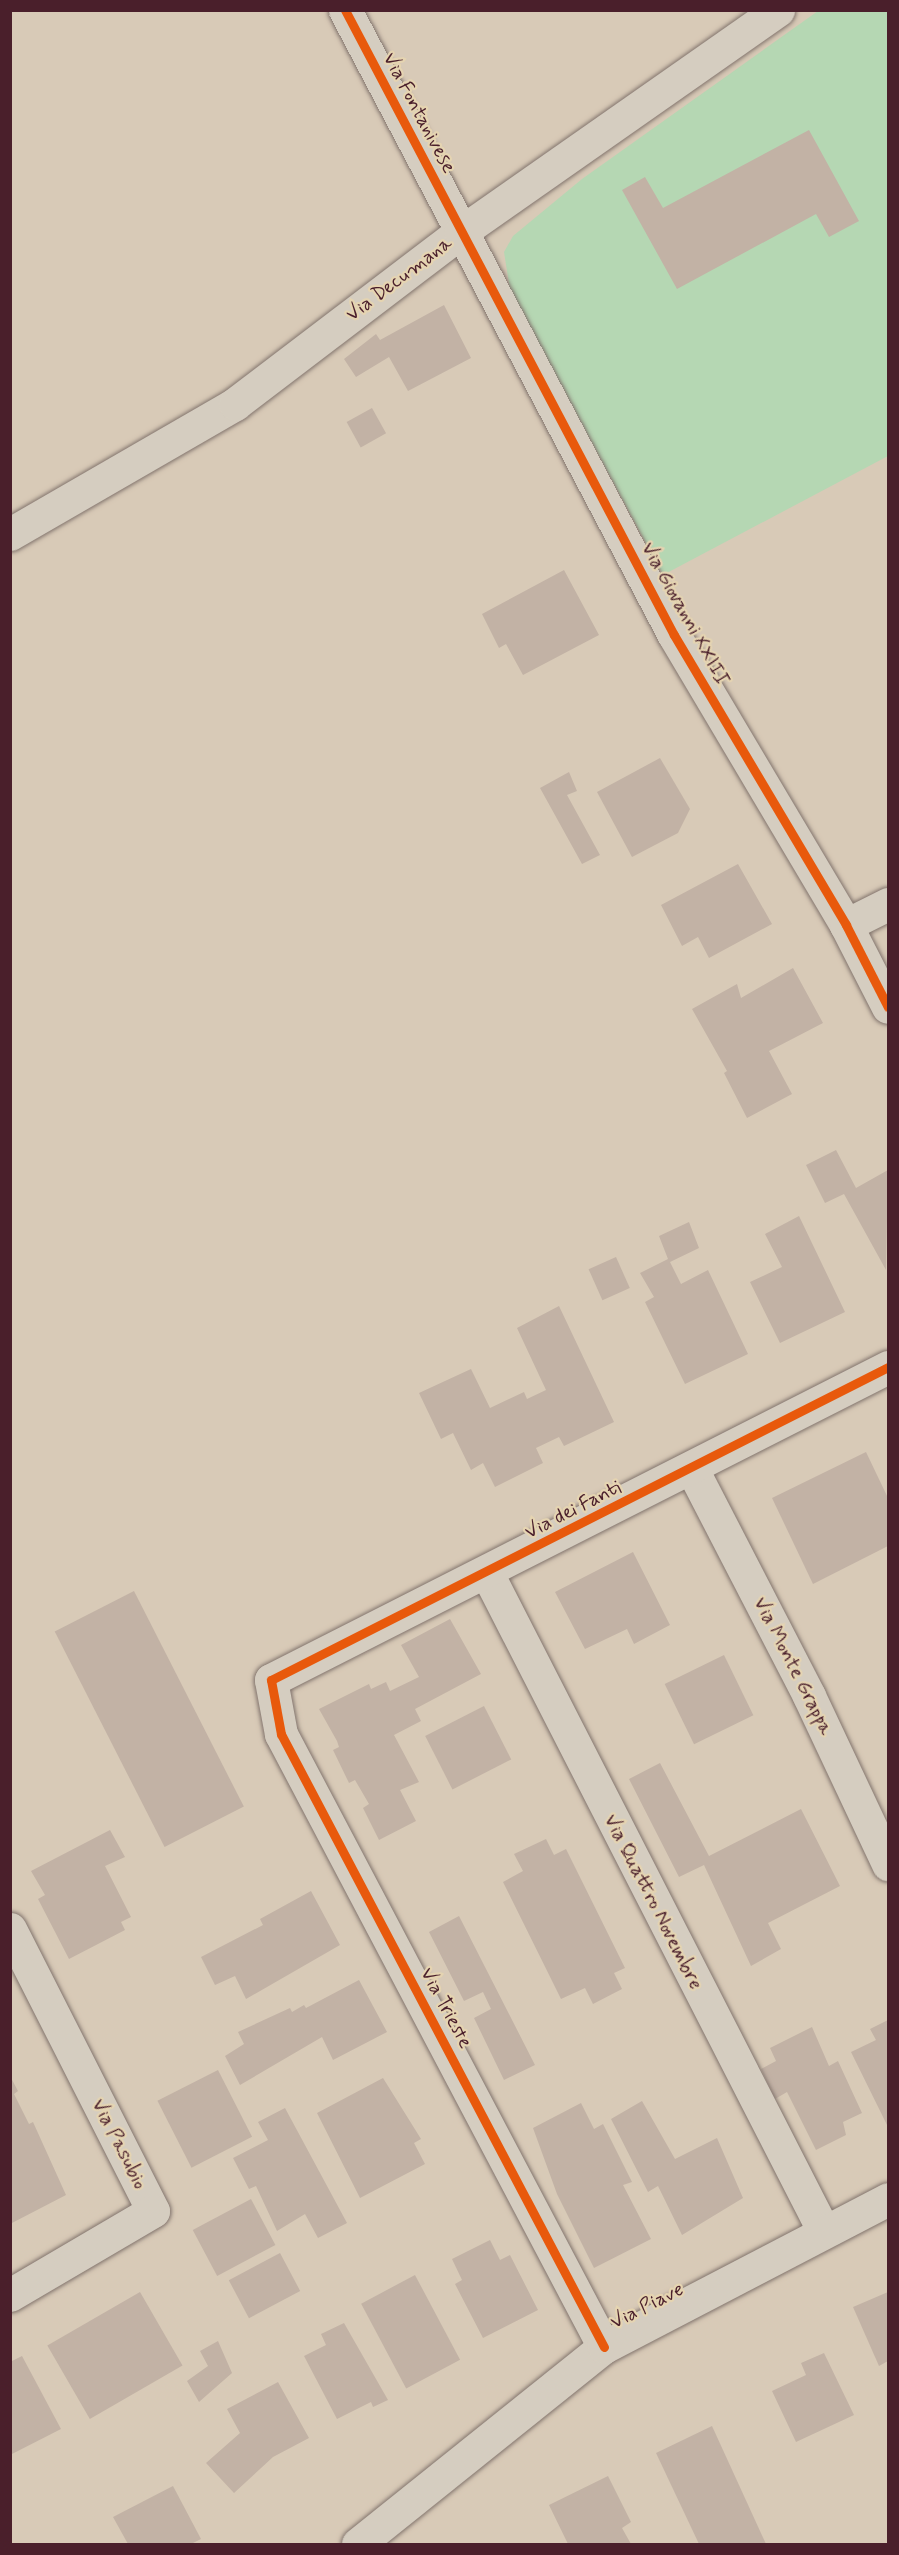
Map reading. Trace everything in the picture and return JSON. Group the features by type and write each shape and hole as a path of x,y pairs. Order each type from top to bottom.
{"street":[{"name":"Via Fontanivese","path":"345,10 461,232"},
{"name":"Via Decumana","path":"10,534 235,405 461,232 778,10"},
{"name":"Via Giovanni XXIII","path":"461,232 674,636 846,925 888,1007"},
{"path":"846,925 888,903"},
{"name":"Via dei Fanti","path":"271,1680 487,1573 888,1367"},
{"name":"Via Monte Grappa","path":"692,1469 809,1696 888,1864"},
{"name":"Via Quattro Novembre","path":"487,1573 823,2230"},
{"name":"Via Trieste","path":"271,1680 281,1734 604,2348"},
{"name":"Via Pasubio","path":"10,1929 21,1975 153,2211 10,2295"},
{"name":"Via Piave","path":"358,2544 604,2348 823,2230 888,2199"}],"green space":[{"path":"818,11 888,11 888,456 663,575 510,290 504,252 513,236 582,179"}],"building":[{"path":"809,130 859,221 829,237 816,214 677,289 622,190 645,177 663,208"},
{"path":"444,305 471,358 408,391 389,357 356,377 344,359 376,334 380,340"},
{"path":"372,408 386,433 361,447 347,422"},
{"path":"564,570 599,635 523,675 506,644 499,648 482,614"},
{"path":"660,758 690,809 678,833 632,857 597,792"},
{"path":"569,772 577,791 567,795 600,855 582,864 540,788"},
{"path":"738,864 772,924 709,958 698,937 682,946 661,905"},
{"path":"793,968 823,1023 769,1051 792,1094 747,1118 724,1073 727,1071 692,1009 737,984 741,998"},
{"path":"836,1150 856,1188 888,1170 886,1270 844,1194 825,1203 806,1165"},
{"path":"799,1216 845,1312 780,1343 750,1282 782,1267 765,1234"},
{"path":"689,1222 699,1248 670,1262 681,1284 708,1270 748,1354 685,1384 645,1302 654,1297 640,1273 668,1259 659,1236"},
{"path":"616,1257 630,1288 602,1300 589,1269"},
{"path":"559,1306 614,1422 564,1446 559,1437 536,1448 543,1463 495,1487 483,1463 471,1470 453,1433 441,1439 419,1393 471,1369 490,1408 524,1392 527,1399 546,1390 517,1328"},
{"path":"866,1452 888,1498 888,1546 813,1584 772,1498"},
{"path":"633,1552 670,1625 634,1644 627,1629 585,1649 555,1592"},
{"path":"134,1591 244,1807 165,1847 55,1631"},
{"path":"450,1619 481,1674 415,1709 421,1721 394,1735 419,1782 400,1790 416,1821 379,1840 363,1808 369,1804 355,1780 349,1783 333,1750 339,1747 337,1741 319,1709 369,1684 371,1689 386,1682 390,1691 419,1677 401,1645"},
{"path":"724,1655 753,1715 694,1744 665,1684"},
{"path":"484,1706 511,1759 452,1789 425,1736"},
{"path":"660,1763 709,1856 801,1809 840,1886 768,1923 781,1949 751,1966 704,1865 679,1877 629,1779"},
{"path":"110,1830 125,1857 105,1866 131,1917 121,1922 125,1930 69,1959 38,1899 45,1895 31,1871"},
{"path":"546,1839 554,1855 566,1849 625,1968 614,1973 622,1989 593,2004 585,1988 561,1999 503,1882 523,1871 514,1854"},
{"path":"311,1891 340,1945 246,1999 235,1976 215,1985 201,1957 263,1925 260,1919"},
{"path":"459,1916 535,2065 504,2080 474,2018 491,2009 483,1992 464,2001 429,1932"},
{"path":"359,1980 387,2032 333,2060 322,2037 240,2085 225,2056 244,2044 238,2032 290,2008 292,2012 304,2005 306,2008"},
{"path":"888,2020 888,2127 851,2052 876,2040 870,2029"},
{"path":"812,2027 829,2066 838,2061 862,2113 843,2122 846,2135 816,2150 787,2092 775,2099 761,2069 776,2061 770,2048"},
{"path":"218,2070 252,2137 191,2168 157,2101"},
{"path":"10,2076 18,2091 14,2094 29,2124 33,2122 66,2195 10,2224"},
{"path":"383,2078 421,2139 414,2143 425,2164 360,2198 317,2113"},
{"path":"642,2101 675,2159 717,2138 743,2198 682,2235 658,2186 648,2192 611,2119"},
{"path":"581,2103 594,2129 603,2124 632,2182 623,2185 651,2239 594,2268 557,2194 533,2128"},
{"path":"285,2108 347,2223 318,2238 305,2214 277,2231 256,2186 249,2189 233,2158 268,2140 258,2122"},
{"path":"251,2199 275,2245 217,2276 193,2230"},
{"path":"490,2240 500,2260 510,2255 538,2310 483,2338 455,2284 462,2280 452,2259"},
{"path":"280,2253 300,2291 249,2318 229,2280"},
{"path":"415,2275 460,2360 406,2388 361,2304"},
{"path":"140,2292 182,2366 90,2419 47,2346"},
{"path":"888,2292 888,2361 879,2366 853,2307"},
{"path":"344,2323 388,2400 373,2407 371,2402 337,2419 304,2356 326,2345 321,2334"},
{"path":"218,2341 232,2373 199,2402 187,2381 208,2366 200,2351"},
{"path":"824,2353 854,2415 796,2442 772,2391 806,2375 801,2363"},
{"path":"22,2356 61,2429 10,2455 10,2362"},
{"path":"278,2382 309,2438 273,2457 234,2493 206,2463 240,2433 227,2409"},
{"path":"712,2426 766,2544 699,2544 656,2453"},
{"path":"608,2476 631,2522 622,2528 631,2544 568,2544 549,2505"},
{"path":"173,2486 201,2539 191,2544 128,2544 113,2517"}],"cycle path":[{"path":"345,10 674,635 846,925 888,1007"},
{"path":"604,2347 281,1734 271,1680 888,1367"}]}
